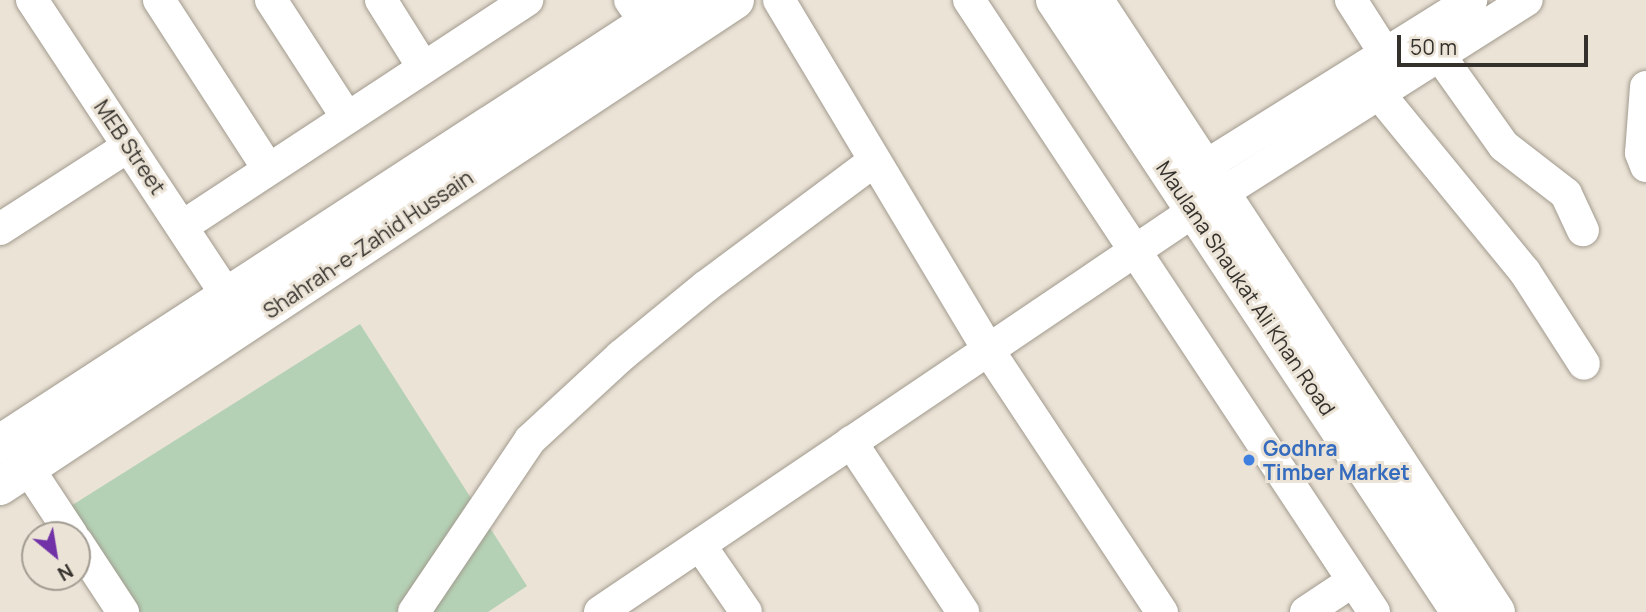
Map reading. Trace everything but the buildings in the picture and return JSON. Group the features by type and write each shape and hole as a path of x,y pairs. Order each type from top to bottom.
{"main road":[{"name":"Shahrah-e-Zahid Hussain","path":"9,466 226,294 638,12 681,0"},
{"name":"Shahrah-e-Zahid Hussain","path":"9,466 736,0"},
{"name":"Maulana Shaukat Ali Khan Road","path":"1055,0 1199,189 1496,612"},
{"name":"Maulana Shaukat Ali Khan Road","path":"1094,0 1199,189 1460,612"}],"street":[{"name":"MEB Street","path":"33,0 226,294"},
{"path":"159,0 268,167"},
{"path":"271,0 346,116"},
{"path":"381,0 424,67"},
{"path":"779,0 873,162 987,348 1161,612"},
{"path":"969,0 1374,612"},
{"path":"1351,0 1386,55"},
{"path":"600,612 987,348 1134,252 1199,189 1386,55 1471,0"},
{"path":"1199,189 1380,95 1527,0"},
{"path":"183,226 268,167 424,67 508,5"},
{"path":"1440,56 1504,146 1566,194 1583,230"},
{"path":"1646,87 1641,153 1646,166"},
{"path":"1380,95 1525,272 1584,363"},
{"path":"4,218 129,146"},
{"path":"414,612 530,440 621,356 705,287 873,162"},
{"path":"851,442 963,612"},
{"path":"9,466 59,521"},
{"path":"700,545 746,612"},
{"path":"91,563 123,612"},
{"path":"1306,612 1353,581"}],"green space":[{"path":"360,324 527,586 488,612 138,612 91,545 91,521 74,521 66,509"}],"place":[{"name":"Godhra Timber Market","path":"1249,460"}]}
